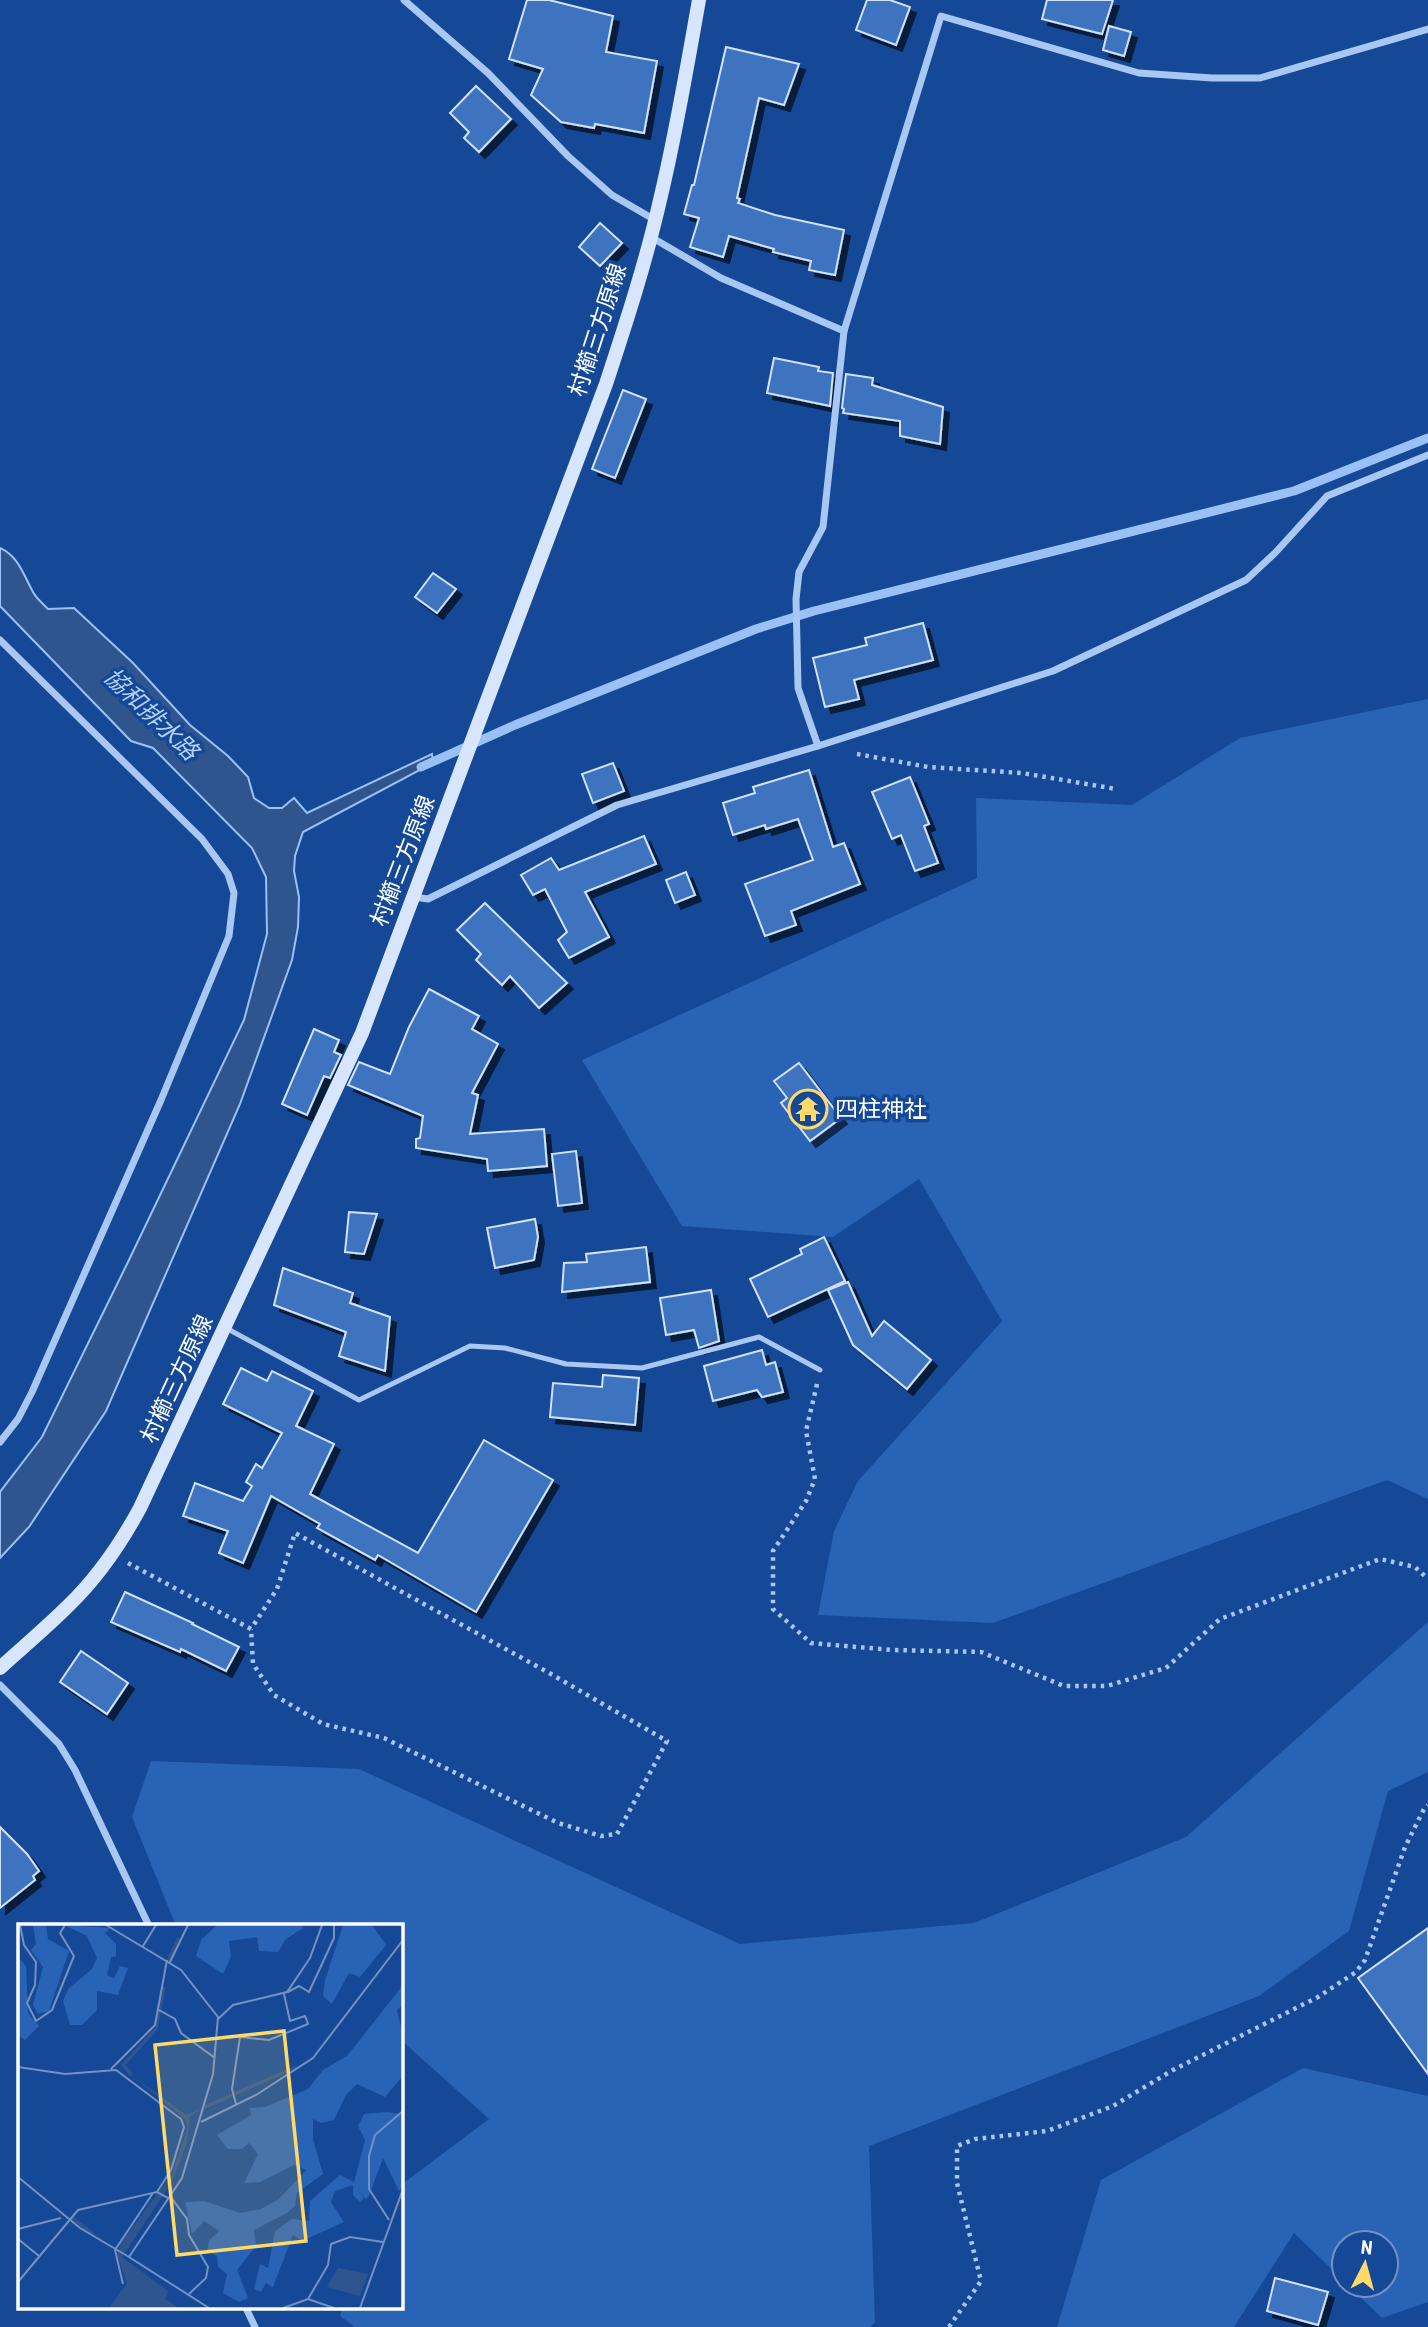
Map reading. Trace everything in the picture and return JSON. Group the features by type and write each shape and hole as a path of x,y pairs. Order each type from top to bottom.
{"main road":[{"name":"村櫛三方原線","path":"0,1668 69,1605 112,1555 146,1497 347,1069 606,384 655,220 674,140 699,0"}],"street":[{"path":"404,0 488,73 568,156 612,195 655,220"},
{"path":"818,746 798,688 796,599 799,572 823,527 844,331 941,16 1139,73 1212,78 1260,78 1428,29"},
{"path":"650,237 721,278 844,331"},
{"path":"414,897 428,899 617,806 818,746 1053,671 1246,580 1275,553 1327,496 1428,455"},
{"path":"0,640 202,839 228,874 234,893 229,936 181,1053 32,1392 18,1419 0,1442"},
{"path":"0,1685 60,1744 148,1924"},
{"path":"247,2310 255,2327"}],"lane":[{"path":"226,1328 359,1400 470,1346 505,1348 566,1364 642,1368 759,1337 820,1370"}],"path":[{"path":"855,753 928,767 1022,773 1116,789"},
{"path":"820,1370 806,1431 814,1479 806,1501 773,1551 773,1609 811,1643 892,1650 981,1651 1064,1686 1107,1686 1166,1668 1220,1619 1380,1559 1415,1567 1428,1578"},
{"path":"295,1533 667,1741 617,1833 601,1836 558,1823 384,1738 323,1724 274,1695 253,1664 251,1629 277,1589 295,1533"},
{"path":"112,1555 251,1629"},
{"path":"949,2327 981,2281 957,2183 957,2146 975,2139 1047,2131 1113,2106 1173,2070 1343,1982 1356,1972 1365,1960 1405,1847 1428,1805"}],"shaded area":[{"path":"1428,699 1428,1499 1387,1480 993,1623 818,1615 834,1531 858,1481 1002,1321 919,1179 833,1237 682,1226 582,1060 977,878 976,798 1132,805 1240,738"},
{"path":"1428,1622 1428,1772 1388,1791 1349,1931 1259,1996 869,2146 875,2322 870,2327 355,2327 340,2316 342,2310 402,2310 402,2184 489,2119 402,2041 402,1924 175,1924 132,1817 151,1761 359,1769 740,1944 974,1923 1186,1837"},
{"path":"1303,2068 1428,2096 1428,2302 1382,2318 1362,2299 1400,2299 1400,2229 1330,2229 1330,2268 1294,2233 1234,2327 1057,2327 1101,2180"}],"water":[{"name":"協和排水路","path":"0,548 16,561 34,594 48,609 74,608 133,663 190,725 228,756 248,777 254,798 269,808 282,808 294,798 307,813 432,754 433,763 303,832 295,856 294,871 299,897 298,927 292,960 240,1104 106,1411 29,1527 0,1558 0,1492 42,1437 244,1020 267,934 266,877 252,848 153,748 131,741 0,606"}],"building":[{"path":"527,0 549,0 613,16 606,52 657,61 644,133 595,124 594,128 561,122 531,95 543,69 509,59"},
{"path":"867,0 890,0 910,7 896,45 856,30"},
{"path":"1047,0 1113,0 1102,34 1042,19"},
{"path":"1109,26 1131,32 1124,56 1103,50"},
{"path":"726,47 799,64 784,105 759,98 737,198 740,199 738,203 775,215 844,230 835,275 809,270 811,261 773,252 774,249 729,236 723,257 690,247 699,218 684,214 694,185"},
{"path":"476,86 511,119 479,152 464,138 469,132 450,113"},
{"path":"600,223 622,243 600,266 579,247"},
{"path":"774,358 819,367 818,371 833,373 830,406 767,393"},
{"path":"846,374 873,378 872,385 943,407 940,444 900,436 900,421 843,413"},
{"path":"623,390 646,399 615,478 592,469"},
{"path":"433,573 456,589 437,613 415,597"},
{"path":"923,623 933,660 854,680 859,699 825,707 813,658 867,645 865,638"},
{"path":"613,763 624,791 593,803 582,774"},
{"path":"809,770 833,847 844,843 860,884 791,911 796,925 765,936 745,884 813,860 798,819 733,835 723,803 755,793 753,787"},
{"path":"910,777 929,824 924,826 938,863 915,871 901,835 892,839 872,792"},
{"path":"644,836 656,864 585,892 609,937 569,958 558,940 567,932 545,889 533,895 521,875 551,858 559,870"},
{"path":"686,872 695,895 675,903 666,880"},
{"path":"485,903 567,983 539,1008 510,976 502,985 476,960 481,954 457,930"},
{"path":"429,989 479,1016 472,1029 498,1044 472,1093 478,1095 470,1134 544,1129 547,1166 488,1171 487,1159 416,1148 423,1116 348,1085 359,1062 390,1074 409,1027"},
{"path":"314,1029 339,1040 334,1052 341,1055 330,1078 324,1076 307,1115 282,1104"},
{"path":"799,1063 841,1118 810,1141 781,1103 787,1098 774,1081"},
{"path":"576,1151 582,1203 558,1206 552,1154"},
{"path":"349,1212 377,1214 364,1254 345,1252"},
{"path":"535,1219 538,1237 534,1260 495,1268 487,1228"},
{"path":"824,1237 845,1281 768,1317 750,1279 802,1254 800,1249"},
{"path":"646,1247 650,1282 562,1292 564,1263 587,1262 586,1254"},
{"path":"283,1268 353,1293 350,1303 390,1317 385,1371 339,1356 346,1332 274,1305"},
{"path":"848,1282 872,1336 884,1321 931,1360 907,1389 853,1345 828,1290"},
{"path":"711,1290 719,1341 699,1348 694,1330 666,1335 660,1298"},
{"path":"762,1350 766,1365 775,1362 783,1392 762,1397 757,1390 713,1401 704,1366"},
{"path":"241,1368 267,1381 272,1371 313,1391 296,1426 334,1444 310,1494 418,1553 484,1440 553,1480 476,1612 378,1555 375,1560 317,1528 320,1524 271,1496 243,1563 219,1553 228,1531 183,1516 195,1483 243,1501 252,1486 246,1482 256,1464 262,1468 282,1433 223,1404"},
{"path":"603,1375 639,1378 635,1425 550,1417 553,1383 602,1387"},
{"path":"125,1592 239,1647 226,1671 181,1649 180,1652 111,1622"},
{"path":"81,1651 128,1683 107,1714 60,1682"},
{"path":"0,1827 27,1854 39,1871 33,1876 35,1880 0,1908"},
{"path":"1428,1928 1428,2074 1358,1978"},
{"path":"1275,2278 1328,2292 1318,2325 1267,2311"}],"waterway":[{"path":"421,767 515,725 756,629 814,611 1294,491 1428,438"}],"place":[{"name":"四柱神社","path":"808,1109"}]}
